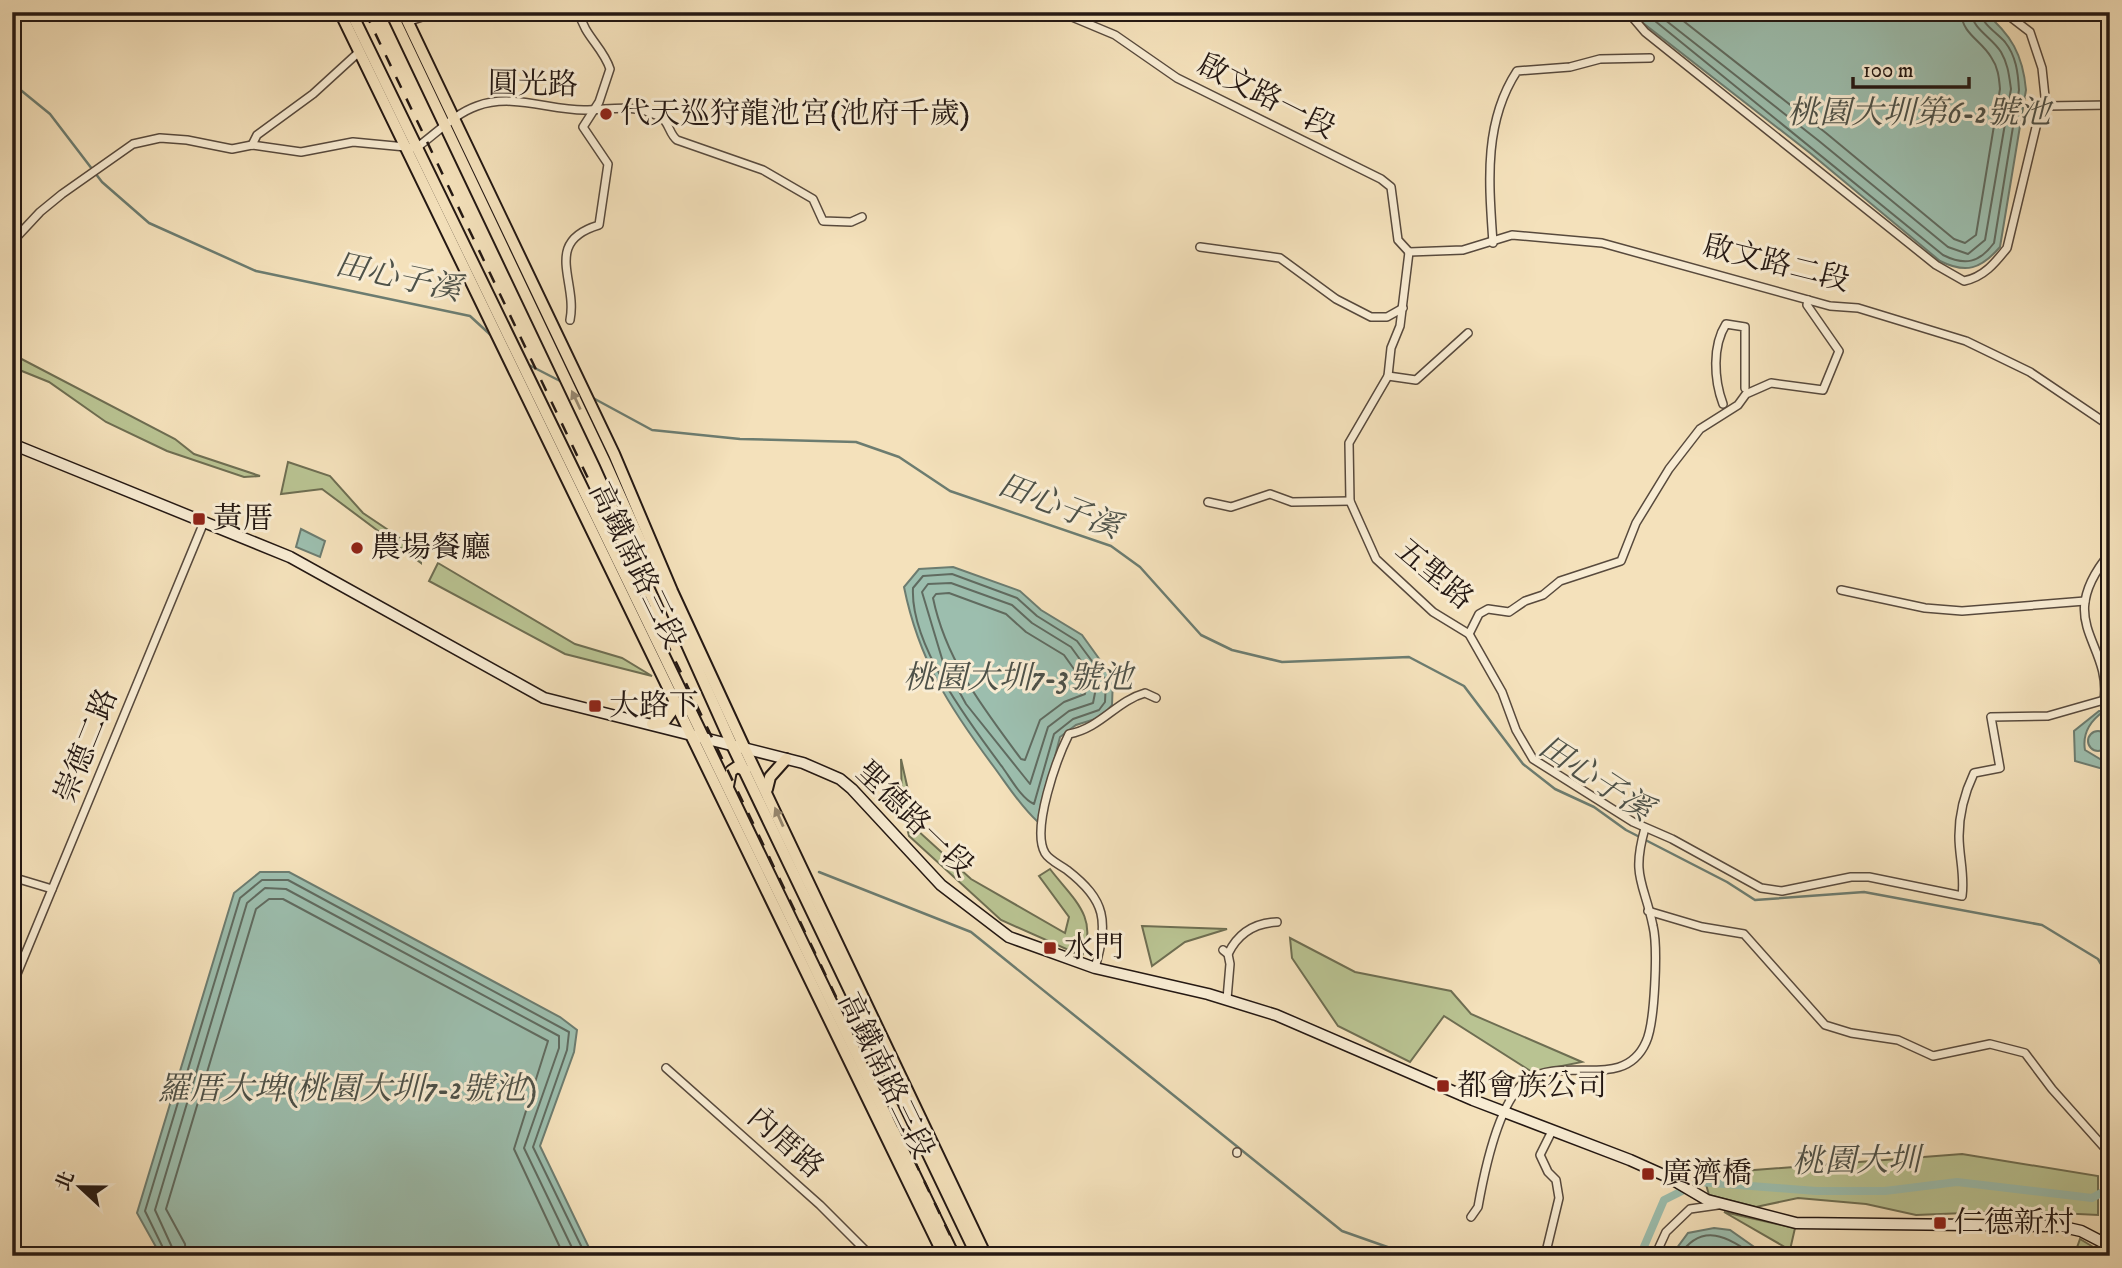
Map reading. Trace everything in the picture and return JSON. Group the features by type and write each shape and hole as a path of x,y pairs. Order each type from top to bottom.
{"main road":[{"name":"高鐵南路三段","path":"340,12 411,148"},
{"name":"高鐵南路三段","path":"351,12 544,437 673,696 944,1256"},
{"name":"高鐵南路三段","path":"391,12 450,122"},
{"name":"高鐵南路三段","path":"405,17 450,122 986,1256"},
{"name":"高鐵南路三段","path":"472,276 705,738 954,1256"},
{"path":"556,440 579,506"},
{"name":"高鐵南路三段","path":"609,458 732,745 976,1256"},
{"path":"652,724 664,722 674,708 673,696"},
{"path":"696,721 706,718 716,708"},
{"path":"767,789 770,777 786,759"},
{"path":"728,787 731,771 737,767 746,770"},
{"path":"830,994 839,1038"}],"street":[{"path":"405,17 437,12"},
{"name":"圓光路","path":"411,148 480,105 503,101 586,110 594,108 610,69 603,50 585,32 579,12"},
{"name":"啟文路一段","path":"1060,12 1115,35 1177,78 1381,179 1391,187 1398,240 1409,252"},
{"path":"1628,12 1645,32 1936,265 1964,281 1975,279 1994,265 2007,248 2037,123 2046,106 2042,68 2030,32 2004,12"},
{"path":"252,145 257,135 313,94 359,52"},
{"path":"1493,243 1488,192 1489,158 1505,88 1517,71 1570,66 1600,59 1650,58"},
{"path":"2046,106 2110,105"},
{"path":"570,320 565,267 569,246 582,230 599,225 608,164 583,127 594,108 634,108 659,116 668,124 677,140 750,163 813,199 823,221 851,222 862,217"},
{"path":"12,242 40,212 76,183 133,144 160,138 232,149 252,145 301,152 353,142 411,148"},
{"name":"啟文路二段","path":"1409,252 1463,250 1512,235 1602,243 1830,306 1858,308 1966,341 2029,372 2110,426"},
{"path":"1200,247 1280,258 1336,299 1371,317 1387,317 1403,307"},
{"name":"五聖路","path":"1409,252 1400,326 1391,348 1388,376 1349,443 1350,501 1376,559 1433,612 1469,634 1502,692 1516,730 1533,760 1644,829 1672,839 1761,888 1782,891 1851,877 1869,877 1962,896 1965,876 1959,837 1967,788 1974,772 2000,768 1992,717 2048,716 2104,699 2105,688 2085,629 2085,601"},
{"path":"1469,634 1479,614 1488,609 1509,612 1525,601 1543,596 1560,581 1621,561 1636,523 1669,470 1700,429 1738,405 1746,394 1771,383 1823,390 1839,351 1807,305 1808,300"},
{"path":"1723,404 1718,390 1717,344 1726,324 1745,327 1745,388"},
{"path":"1388,376 1416,380 1468,333"},
{"name":"聖德路一段","path":"12,444 290,557 544,698 786,759 841,779 941,885 1009,937 1095,968 1227,999 1305,1027 1381,1062 1668,1177 1707,1200 1722,1205"},
{"path":"1208,502 1231,507 1270,494 1292,502 1350,501"},
{"name":"崇德二路","path":"12,986 204,522"},
{"path":"1840,590 1925,608 1962,611 2085,601 2110,553"},
{"path":"1095,968 1104,936 1099,902 1089,889 1046,855 1041,839 1043,810 1069,734 1084,732 1109,717 1127,698 1145,693 1156,698"},
{"path":"1471,1217 1478,1207 1503,1112 1526,1081 1542,1074 1617,1069 1633,1062 1647,1041 1654,981 1654,927 1638,877 1639,850 1644,829"},
{"path":"12,877 52,889"},
{"path":"1648,911 1702,927 1744,934 1825,1025 1851,1033 1898,1040 1933,1056 1990,1044 2025,1053 2052,1090 2110,1154"},
{"path":"1227,999 1230,964 1225,952 1241,935 1255,926 1277,922"},
{"name":"內厝路","path":"666,1068 820,1205 872,1256"},
{"path":"1545,1256 1559,1198 1556,1180 1548,1172 1540,1155 1552,1131"},
{"path":"1654,1256 1666,1232 1690,1209 1722,1205 1796,1223 2059,1226 2081,1231 2110,1246"}],"green space":[{"path":"12,354 175,439 194,454 260,476 244,477 167,451 106,422 49,382 12,367"},
{"path":"288,462 330,476 363,513 421,552 421,563 322,489 281,494"},
{"path":"438,563 575,644 622,658 652,676 565,654 429,581"},
{"path":"901,759 917,830 971,879 1065,933 1069,917 1039,876 1050,869 1075,899 1085,919 1087,930 1082,956 1001,920 909,836 902,807"},
{"path":"1142,926 1227,929 1185,942 1152,966"},
{"path":"1290,938 1355,972 1451,991 1471,1014 1582,1062 1532,1072 1444,1016 1410,1062 1338,1026 1292,958"},
{"path":"1962,1154 2098,1176 2098,1215 2015,1211 1916,1215 1866,1204 1798,1198 1756,1207 1709,1195 1703,1174"},
{"path":"1724,1212 1795,1228 1790,1250"},
{"path":"2080,1239 2108,1256 2074,1256"}],"water":[{"name":"桃園大圳第6-2號池","path":"1635,12 1984,12 2002,29 2014,46 2022,66 2026,90 2000,247 1980,265 1973,267 1958,267 1940,261 1810,153 1643,23"},
{"path":"301,529 325,541 320,557 296,547"},
{"name":"桃園大圳7-3號池","path":"953,567 1020,591 1041,610 1082,635 1113,678 1112,705 1102,717 1076,725 1060,737 1038,822 1015,796 950,704 927,661 910,614 904,587 919,569"},
{"path":"2099,711 2104,711 2088,728 2085,750 2110,765 2110,771 2075,761 2074,731"},
{"path":"2094,731 2102,731 2108,741 2102,751 2094,751 2088,745 2088,737"},
{"name":"羅厝大埤(桃園大圳7-2號池)","path":"260,872 289,872 560,1017 577,1030 574,1052 540,1146 593,1256 161,1256 137,1213 234,893"},
{"path":"1714,1228 1730,1230 1767,1256 1671,1256 1688,1233"}],"waterway":[{"name":"田心子溪","path":"12,83 50,114 102,182 149,223 256,271 470,316 495,339"},
{"name":"田心子溪","path":"527,364 562,382"},
{"name":"田心子溪","path":"593,398 652,430 740,439 856,442 899,457 950,491 1111,546 1140,567 1201,635 1232,650 1282,662 1409,657 1464,686 1523,764 1555,789 1594,807 1626,830 1727,882 1755,900 1864,892 2042,925 2098,959 2110,979"},
{"path":"819,872 971,932 1342,1231 1413,1256"},
{"name":"桃園大圳","path":"1640,1256 1664,1200 1700,1182 1816,1191 1885,1191 1957,1182 2092,1198 2110,1188"}],"railway":[{"path":"365,12 960,1256"}],"place":[{"name":"代天巡狩龍池宮(池府千歲)","path":"606,114"},
{"name":"黃厝","path":"199,519"},
{"name":"農場餐廳","path":"357,548"},
{"name":"大路下","path":"595,706"},
{"name":"水門","path":"1050,948"},
{"name":"都會族公司","path":"1443,1086"},
{"name":"廣濟橋","path":"1648,1174"},
{"name":"仁德新村","path":"1940,1223"}]}
